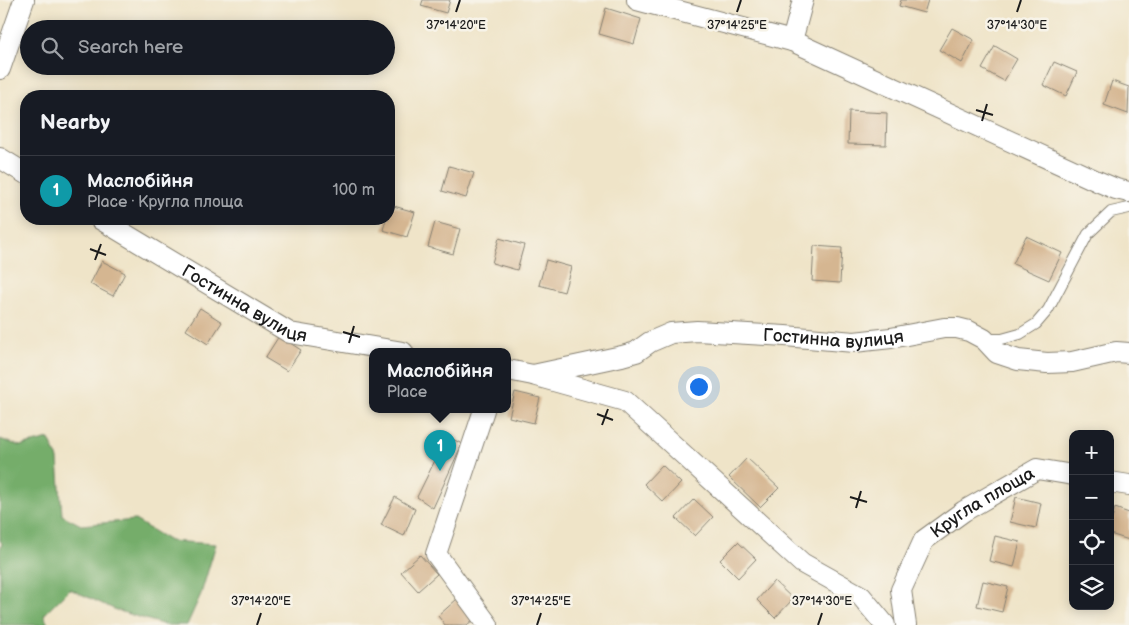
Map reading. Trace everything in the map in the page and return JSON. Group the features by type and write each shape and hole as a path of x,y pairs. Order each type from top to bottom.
{"street":[{"path":"0,69 24,0"},
{"path":"637,0 792,41 1097,181 1129,192"},
{"path":"792,41 803,0"},
{"path":"0,158 20,170"},
{"name":"Гостинна вулиця","path":"110,225 290,333 379,348"},
{"name":"Гостинна вулиця","path":"532,375 636,352 650,342 671,333 697,331 854,342 890,338 944,328 957,328 969,331 984,339 997,353 1018,360 1047,363 1072,362 1116,352 1129,353"},
{"name":"Гостинна вулиця","path":"511,371 625,400 802,563 861,596 885,625"},
{"path":"483,413 436,554 488,625"},
{"name":"Кругла площа","path":"906,625 901,590 924,540 964,511 1037,468 1069,474"},
{"path":"1114,483 1129,485"}],"lane":[{"path":"984,339 1002,339 1020,334 1036,324 1048,310 1088,234 1111,212 1129,208"}],"green space":[{"path":"0,439 20,446 49,439 58,459 62,515 81,525 135,520 170,541 216,544 201,594 187,625 165,625 116,610 70,589 44,615 48,625 0,625 0,550 2,543 0,541"}],"building":[{"path":"423,0 450,0 446,13 421,6"},
{"path":"901,0 928,0 924,13 899,6"},
{"path":"606,8 641,19 634,44 599,34"},
{"path":"952,28 974,40 962,63 939,50"},
{"path":"995,46 1017,59 1004,81 982,69"},
{"path":"1054,62 1077,72 1066,96 1043,85"},
{"path":"1112,81 1129,87 1128,114 1104,105"},
{"path":"849,111 887,113 886,145 848,144"},
{"path":"449,166 474,173 466,198 442,191"},
{"path":"395,206 415,212 407,237 383,230 384,225 395,225"},
{"path":"435,222 460,229 453,254 428,247"},
{"path":"1026,236 1062,253 1049,280 1013,264"},
{"path":"499,238 524,245 517,270 492,263"},
{"path":"814,246 842,248 840,283 812,281"},
{"path":"546,260 571,267 564,292 539,285"},
{"path":"102,261 125,273 113,296 90,284"},
{"path":"200,308 222,322 208,344 186,330"},
{"path":"279,336 301,350 287,371 265,358"},
{"path":"515,392 540,398 534,423 509,417"},
{"path":"447,436 462,444 433,508 417,497"},
{"path":"747,458 779,488 760,507 729,477"},
{"path":"662,465 681,483 663,502 644,484"},
{"path":"395,497 415,509 404,536 381,525"},
{"path":"1016,497 1041,503 1036,528 1010,522"},
{"path":"694,499 713,517 695,536 676,518"},
{"path":"1115,508 1129,513 1129,540 1114,535"},
{"path":"995,536 1020,542 1014,567 989,561"},
{"path":"738,542 756,559 738,578 720,560"},
{"path":"420,555 437,574 418,591 401,572"},
{"path":"774,581 793,599 775,618 757,600"},
{"path":"983,581 1008,587 1002,612 977,606"},
{"path":"457,599 474,619 467,625 445,625 438,616"}],"place":[{"name":"Маслобійня","path":"440,471"}]}
